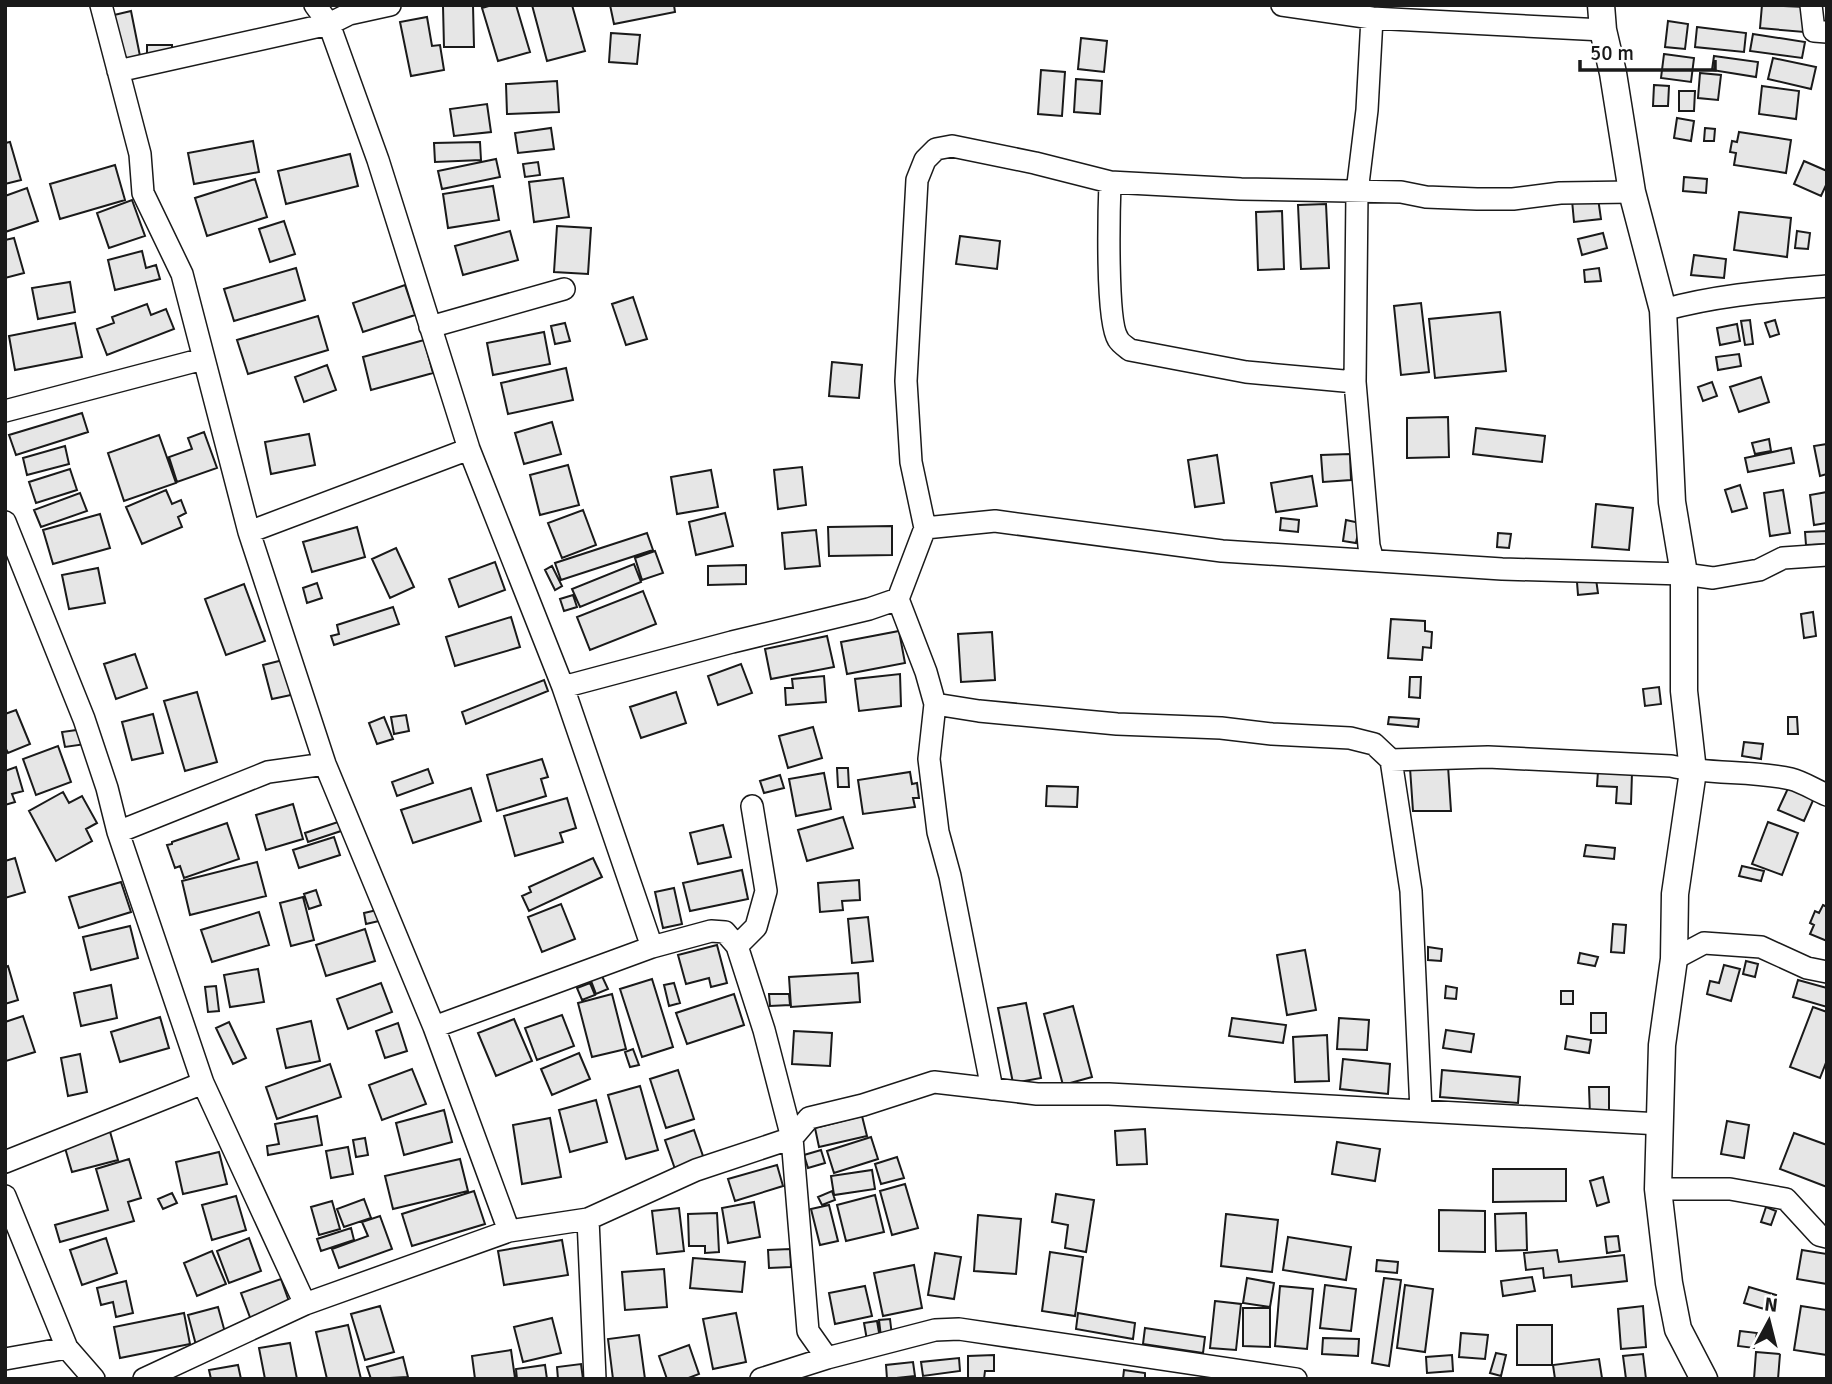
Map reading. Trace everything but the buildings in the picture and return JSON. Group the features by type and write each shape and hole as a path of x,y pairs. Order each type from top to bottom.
{"main road":[{"path":"1602,18 1632,192 1663,310 1672,502 1684,574 1684,691 1693,771 1675,894 1674,959 1662,1045 1658,1189 1669,1283 1678,1329 1702,1378"}],"street":[{"path":"101,5 140,154 143,193 182,274 250,532 325,764 434,1027 509,1231"},
{"path":"315,5 330,24 378,160 469,449 563,687 652,947"},
{"path":"117,71 330,24 349,13 390,5"},
{"path":"1282,5 1371,18 1602,18"},
{"path":"1811,5 1814,31 1827,32"},
{"path":"1371,18 1367,110 1357,192 1355,382 1373,561"},
{"path":"992,1089 950,876 938,832 929,759 935,704 926,672 898,599 925,528 911,462 906,381 917,180 925,160 936,149 951,146 1110,182 1202,188 1401,192 1426,197 1477,200 1560,193 1632,192"},
{"path":"1110,182 1113,320 1118,339 1130,350 1247,372 1355,382"},
{"path":"1663,310 1752,292 1827,286"},
{"path":"430,327 564,289"},
{"path":"5,411 203,359"},
{"path":"250,532 469,449"},
{"path":"925,528 995,521 1223,551 1502,569 1684,574 1713,578 1759,570 1783,558 1827,555"},
{"path":"5,522 83,719 107,788 118,832 203,1083 305,1304"},
{"path":"563,687 869,609 898,599"},
{"path":"935,704 979,711 1117,724 1175,725 1350,738 1374,744 1391,760 1410,891 1421,1111"},
{"path":"1391,760 1488,757 1671,766 1693,771 1744,773 1793,780 1827,794"},
{"path":"118,832 268,772 325,764"},
{"path":"737,946 756,927 766,891 752,806"},
{"path":"434,1027 652,947 711,931 725,932 737,946 764,1030 792,1138 808,1331 827,1358"},
{"path":"1674,959 1704,943 1760,947 1807,968 1827,972"},
{"path":"144,1379 305,1304 509,1231 588,1219 696,1170 792,1138 808,1118 863,1105 934,1082 1037,1094 1109,1094 1660,1124"},
{"path":"5,1162 203,1083"},
{"path":"1658,1189 1730,1189 1786,1199 1819,1235 1827,1237"},
{"path":"5,1196 67,1348 94,1379"},
{"path":"588,1219 594,1379"},
{"path":"761,1379 827,1358 935,1330 959,1329 1194,1372 1297,1379"},
{"path":"5,1359 67,1348"}]}
